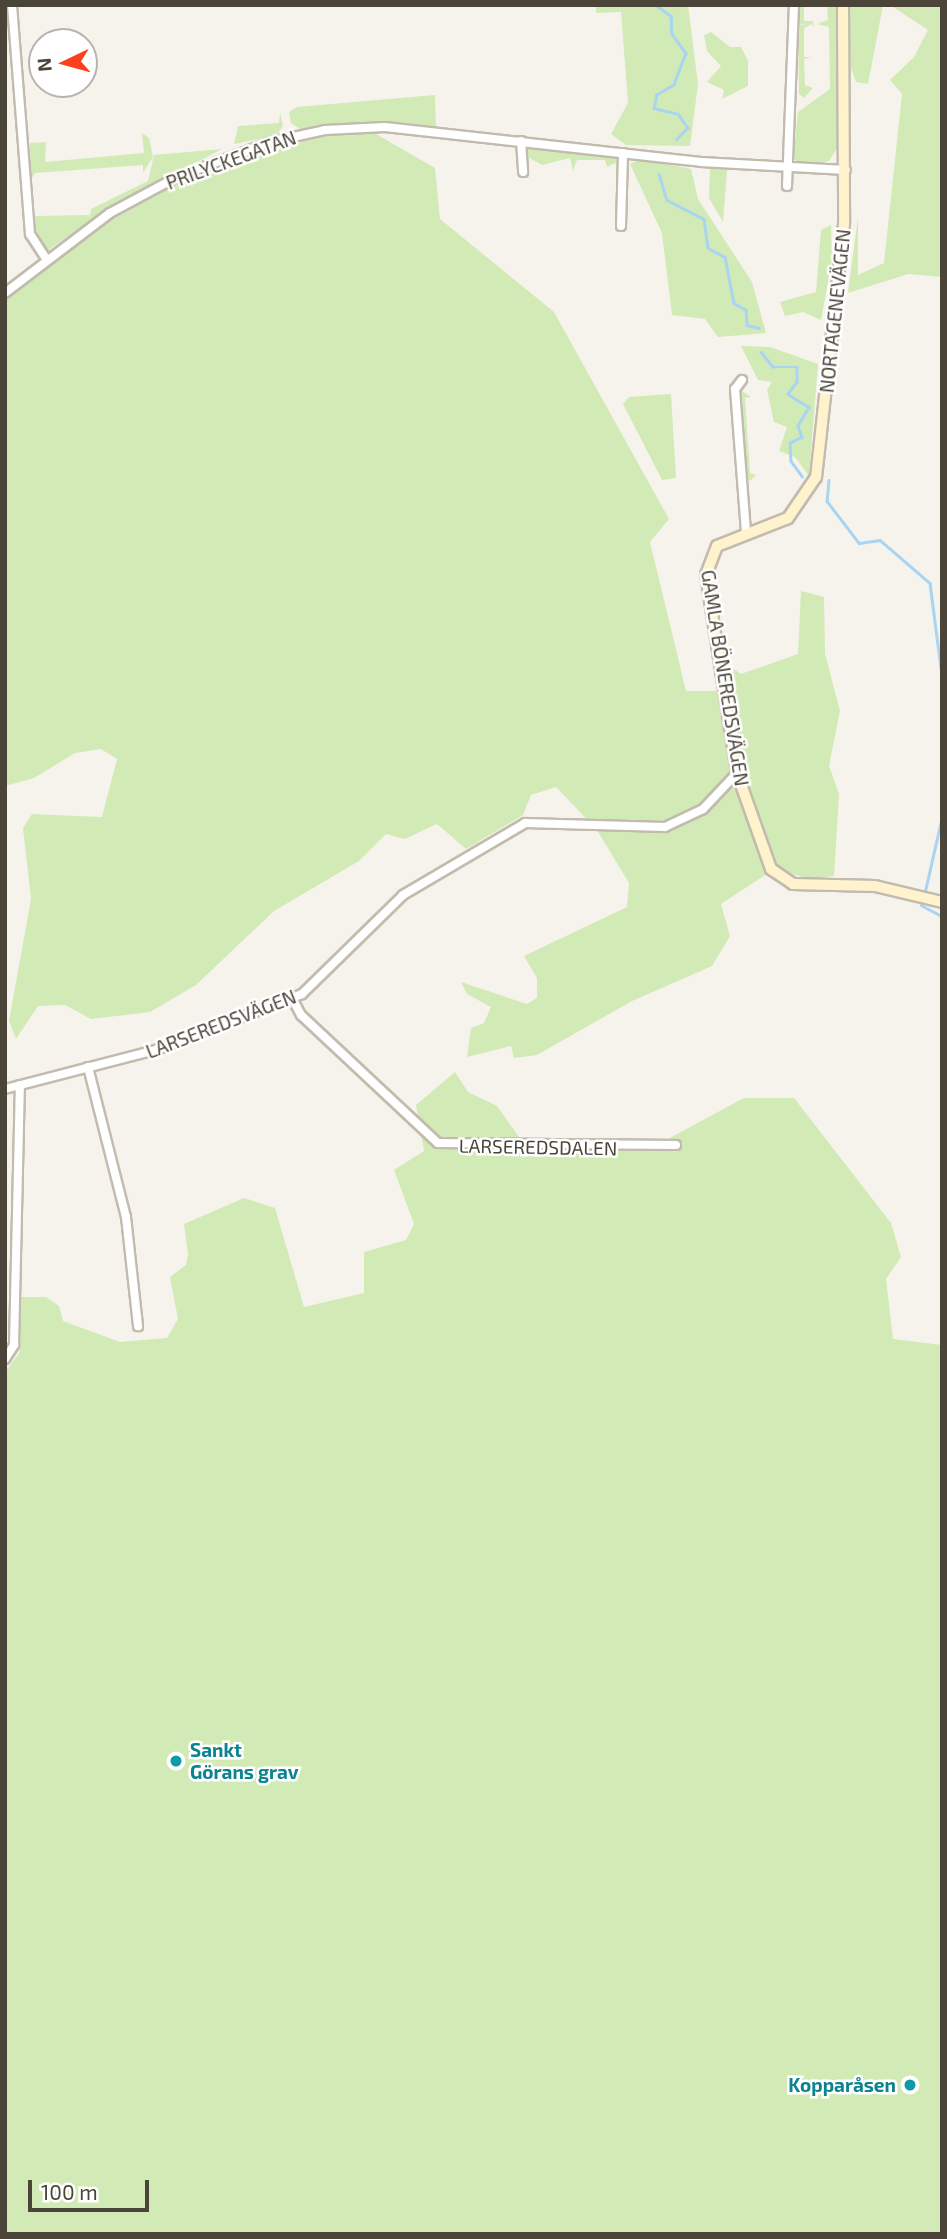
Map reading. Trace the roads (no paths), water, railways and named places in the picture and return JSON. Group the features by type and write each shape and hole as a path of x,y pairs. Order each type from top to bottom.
{"street":[{"path":"12,5 30,234 46,259"},
{"path":"787,186 794,5"},
{"name":"NORTAGENEVÄGEN","path":"709,556 746,533 794,513 815,481 841,277 846,170 843,5"},
{"name":"PRILYCKEGATAN","path":"5,293 46,259 110,213 177,177 288,137 385,127 623,153 846,170"},
{"path":"521,141 523,172"},
{"path":"621,226 623,153"},
{"path":"742,380 735,388 746,533"},
{"name":"GAMLA BÖNEREDSVÄGEN","path":"709,556 706,575 737,774 766,860 779,877 803,885 875,886 942,902"},
{"name":"LARSEREDSVÄGEN","path":"5,1089 156,1051 292,998 326,975 403,895 518,827 544,820 665,827 691,818 737,774"},
{"name":"LARSEREDSDALEN","path":"292,998 301,1014 438,1143 676,1145"},
{"path":"88,1067 126,1217 138,1326"},
{"path":"5,1359 14,1345 20,1086"}],"waterway":[{"path":"656,5 671,16 672,34 686,53 674,85 657,95 654,108 678,114 688,128 677,139"},
{"path":"659,174 667,200 704,219 708,248 725,257 734,303 746,310 747,325 759,328"},
{"path":"761,352 773,367 797,367 797,382 788,394 809,407 798,426 802,437 790,443 791,461 802,476"},
{"path":"829,480 827,501 859,543 880,540 930,583 942,675"},
{"path":"925,891 942,816"},
{"path":"921,905 942,916"}],"place":[{"name":"Sankt Görans grav","path":"176,1761"},
{"name":"Kopparåsen","path":"910,2085"}]}
